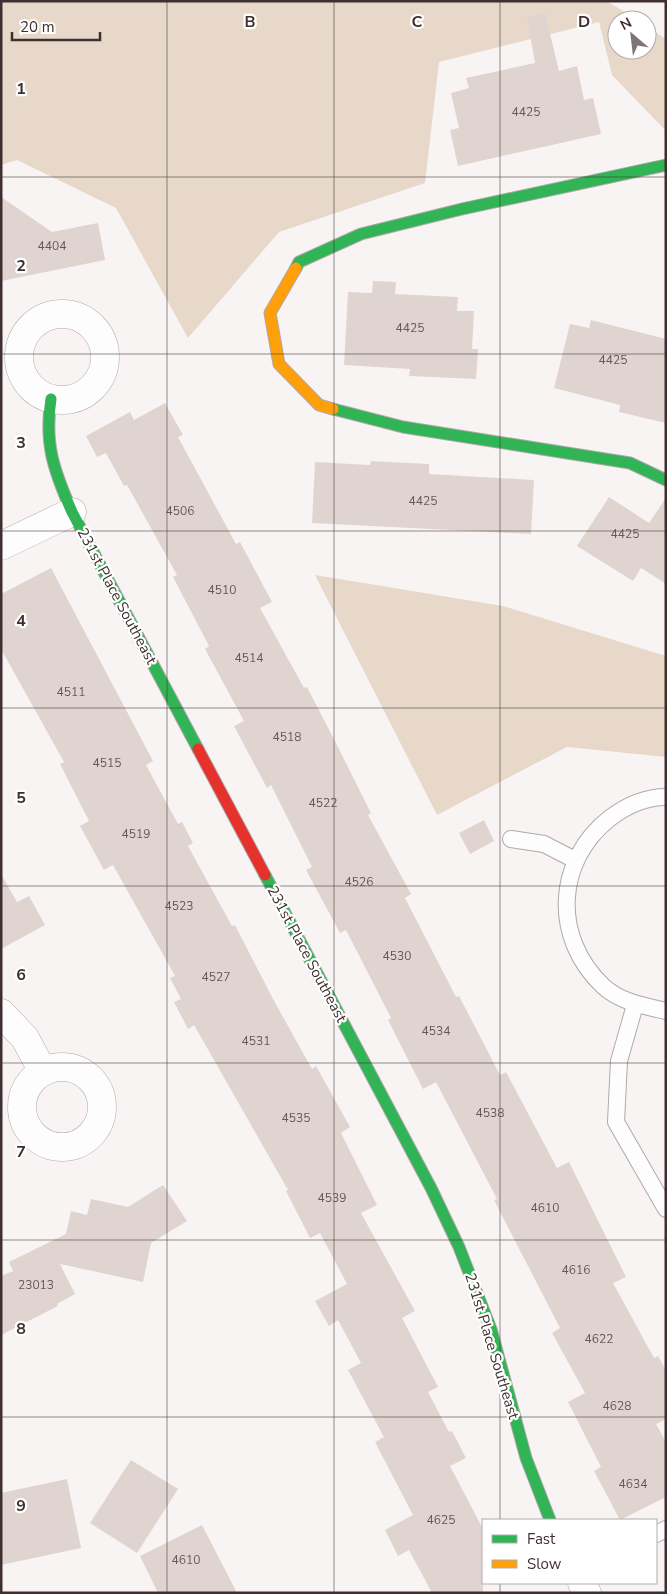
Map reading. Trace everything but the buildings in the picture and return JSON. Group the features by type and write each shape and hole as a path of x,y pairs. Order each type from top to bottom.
{"street":[{"path":"666,165 462,209 361,234 299,262 270,313 279,364 319,405 403,427 630,463 666,480"},
{"name":"231st Place Southeast","path":"51,399 47,419 47,445 53,469 72,512 464,1253 496,1349 523,1452 541,1502 550,1519"},
{"path":"1,546 72,512"},
{"path":"1,1013 25,1038 43,1072"}],"lane":[{"path":"666,797 654,797 622,809 594,830 575,860 566,894 568,928 581,961 604,987 635,1004 666,1011"},
{"path":"511,839 544,844 575,860"},
{"path":"635,1004 619,1061 616,1122 666,1209"}],"shaded area":[{"path":"1,1 607,1 621,10 607,10 607,55 599,22 439,62 425,183 279,232 188,338 116,208 17,160 1,165"},
{"path":"657,33 666,39 666,131 612,75 608,60 657,60"},
{"path":"315,575 503,606 666,656 666,757 567,747 437,815"}],"traffic: fast":[{"path":"296,268 299,262 361,234 462,209 666,165"},
{"path":"51,399 49,430 52,457 72,512 198,749"},
{"path":"333,409 403,427 630,463 666,480"},
{"path":"265,875 431,1188 459,1247 491,1329 526,1458 550,1519"}],"traffic: slow":[{"path":"296,268 270,313 279,364 319,405 333,409"}],"traffic: jam":[{"path":"198,749 265,875"}]}
